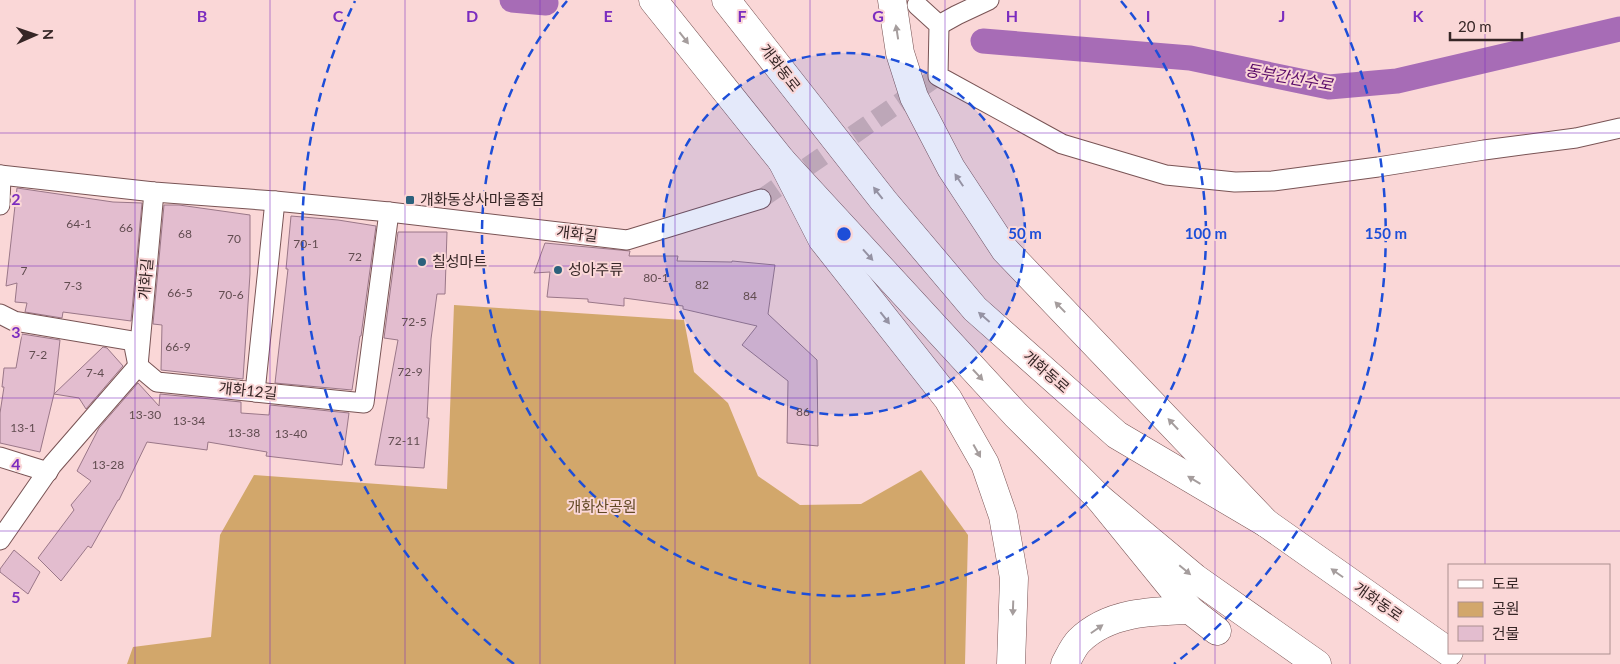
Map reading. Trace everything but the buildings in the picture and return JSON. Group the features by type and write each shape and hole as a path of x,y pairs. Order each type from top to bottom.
{"main road":[{"path":"653,0 782,161 1016,416 1099,498 1195,578 1317,664"},
{"name":"개화동로","path":"726,0 883,200 974,309 1117,435 1266,523 1448,651"},
{"path":"905,3 900,53 914,97 951,168 1005,250 1266,523"},
{"path":"782,161 822,239 948,399 985,464 1003,516 1014,578 1011,664"},
{"path":"1099,498 1190,610 1217,631"},
{"path":"1065,664 1078,641 1106,622 1154,611 1190,610"},
{"name":"개화동로","path":"1452,654 1466,664"}],"street":[{"path":"939,25 989,0"},
{"path":"905,3 939,25"},
{"path":"939,25 938,76 1062,144 1166,175 1235,182 1273,181 1576,138 1620,128"},
{"path":"0,205 1,175"},
{"name":"개화길","path":"1,175 154,192 389,212 627,240 761,199"},
{"name":"개화길","path":"138,366 154,192"},
{"path":"255,392 275,201"},
{"name":"개화12길","path":"138,366 157,382 364,403 389,212"},
{"path":"0,314 14,321 133,341 138,366 52,465 0,540"},
{"path":"0,458 48,472"}],"green space":[{"name":"개화산공원","path":"454,305 684,320 694,372 728,403 758,476 800,505 861,504 921,470 968,535 965,664 127,664 133,647 211,637 220,535 254,475 447,489"}],"waterway":[{"name":"동부간선수로","path":"512,0 546,3"},
{"name":"동부간선수로","path":"983,41 1190,58 1329,87 1397,81 1620,29"}],"tunnel":[{"path":"761,199 938,76"}],"place":[{"name":"개화동상사마을종점","path":"410,200"},
{"name":"칠성마트","path":"422,262"},
{"name":"성아주류","path":"558,270"}]}
